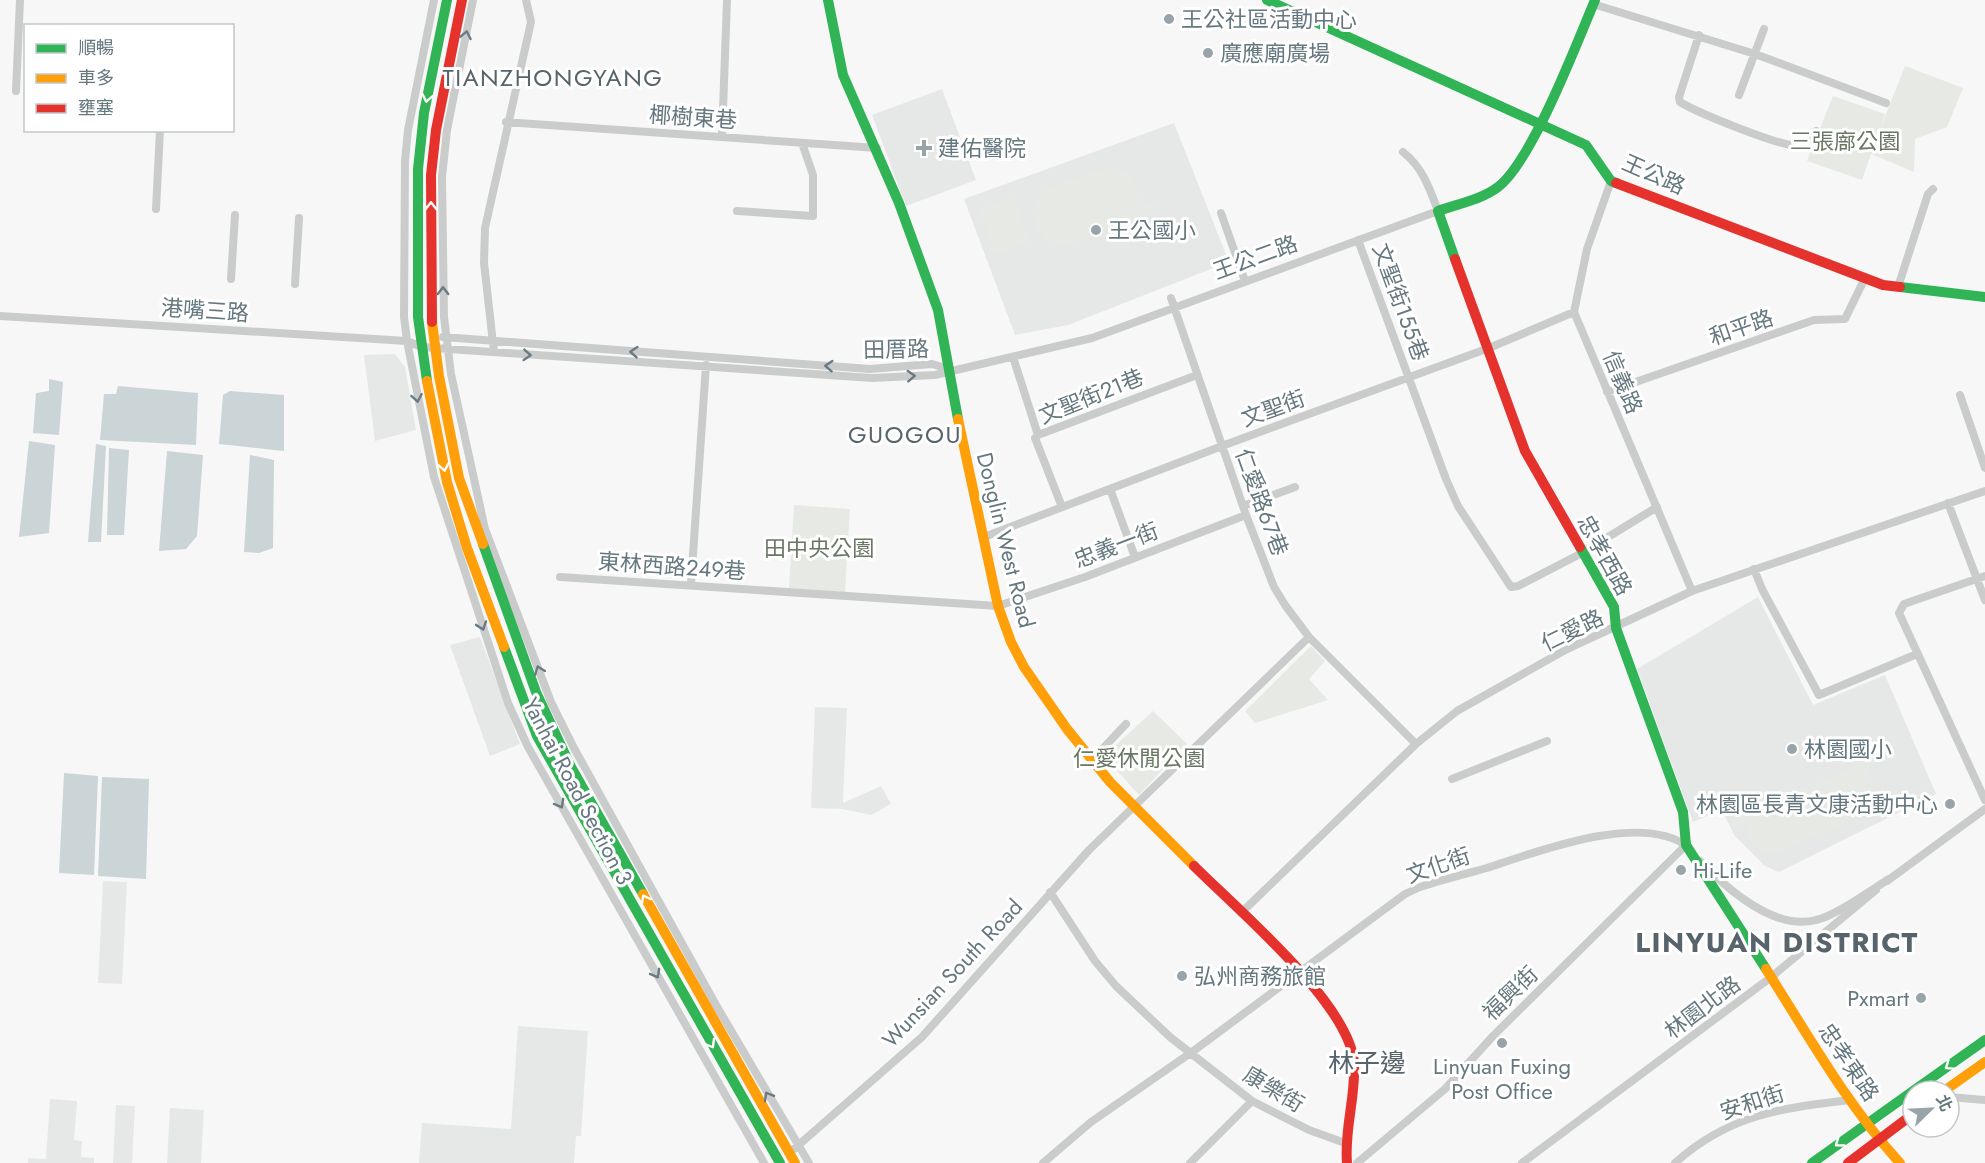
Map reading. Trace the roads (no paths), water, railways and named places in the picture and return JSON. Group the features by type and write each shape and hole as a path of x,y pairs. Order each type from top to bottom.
{"street":[{"path":"16,91 20,0"},
{"name":"Yanhai Road Section 3","path":"434,0 408,130 405,161 404,317 434,477 478,597 514,715 547,781 764,1163"},
{"name":"Yanhai Road Section 3","path":"447,0 424,113 418,169 418,317 461,549"},
{"name":"Yanhai Road Section 3","path":"462,0 436,130 431,175 433,337 459,478 546,701 569,751 699,984 792,1158"},
{"name":"Yanhai Road Section 3","path":"473,0 447,130 442,177 446,338 451,374 485,529 546,701"},
{"path":"494,352 484,263 485,228 506,122 531,21 526,0"},
{"path":"722,137 727,0"},
{"name":"Donglin West Road","path":"828,0 843,75 877,148 938,310 998,606 1024,667 1067,729 1134,808 1300,972 1336,1016 1348,1037 1354,1061 1354,1089 1346,1143 1347,1163"},
{"name":"王公路","path":"1270,1 1586,145 1611,181 1865,278 1898,287 1985,297"},
{"path":"1594,2 1755,54 1886,103"},
{"name":"王公二路","path":"949,369 1013,357 1092,338 1499,187 1517,165 1594,2"},
{"path":"1739,96 1764,29"},
{"path":"1699,35 1679,97 1680,102 1762,136 1797,147 1804,144 1816,131"},
{"name":"椰樹東巷","path":"506,122 877,148"},
{"path":"156,209 160,132"},
{"path":"737,211 813,216 813,175 802,143"},
{"name":"忠孝西路","path":"1402,152 1414,161 1425,175 1527,457 1614,607 1616,628 1683,812 1686,845 1770,978"},
{"path":"1574,312 1587,249 1611,181"},
{"path":"1898,287 1928,194 1933,189"},
{"path":"1221,213 1245,281"},
{"path":"231,279 235,215"},
{"path":"295,284 299,218"},
{"name":"文聖街155巷","path":"1358,240 1446,479 1458,506 1511,587 1518,586 1582,552"},
{"name":"和平路","path":"1606,392 1814,320 1845,319 1865,278"},
{"name":"仁愛路67巷","path":"1171,298 1246,515 1274,587 1309,637 1416,744"},
{"name":"文聖街","path":"984,537 1222,446 1489,348 1574,312"},
{"name":"信義路","path":"1574,312 1692,591"},
{"name":"港嘴三路","path":"0,316 407,340"},
{"name":"田厝路","path":"422,342 433,337 874,369 932,364 949,369"},
{"name":"田厝路","path":"407,340 422,342 435,348 872,378 934,375 949,369"},
{"path":"691,584 706,357"},
{"path":"1013,357 1038,435"},
{"name":"文聖街21巷","path":"1062,507 1035,438 1038,435 1197,375"},
{"path":"1960,395 1985,468"},
{"path":"1243,506 1295,487"},
{"path":"1110,489 1135,557"},
{"name":"仁愛路","path":"1241,913 1416,744 1456,711 1567,649 1692,591 1985,491"},
{"path":"1948,503 1985,600"},
{"path":"1582,552 1657,507"},
{"name":"忠義一街","path":"998,606 1084,577 1246,515"},
{"path":"1754,569 1762,589 1819,695 1917,654"},
{"path":"1985,576 1900,608 1899,613 1985,800"},
{"name":"東林西路249巷","path":"560,577 998,606"},
{"name":"Yanhai Road Section 3","path":"478,597 526,710 557,775 778,1162"},
{"name":"Wunsian South Road","path":"792,1158 798,1146 832,1113 897,1061 922,1037 1089,850 1309,637"},
{"path":"514,715 546,701"},
{"path":"1092,760 1126,724"},
{"path":"1452,779 1547,741"},
{"path":"547,781 557,775"},
{"name":"林園北路","path":"1522,1163 1770,978 1889,879 1985,809"},
{"name":"文化街","path":"1043,1163 1091,1122 1192,1052 1405,894 1420,886 1550,847 1615,833 1642,833 1686,845"},
{"path":"1686,845 1727,889 1759,908 1784,919 1802,922 1818,920 1889,879"},
{"name":"福興街","path":"1357,1163 1445,1089 1492,1036 1686,845"},
{"name":"康樂街","path":"1050,892 1095,961 1116,986 1170,1037 1252,1101 1309,1130 1346,1143"},
{"name":"忠孝東路","path":"1770,978 1850,1100 1879,1140 1900,1163"},
{"path":"670,1000 699,984"},
{"name":"Yanhai Road Section 3","path":"699,984 809,1163"},
{"path":"1930,1079 1985,1040"},
{"path":"1961,1079 1985,1062"},
{"path":"1961,1098 1985,1100"},
{"path":"1812,1163 1901,1099"},
{"name":"安和街","path":"1675,1163 1714,1133 1758,1114 1783,1107 1850,1100"},
{"path":"1191,1163 1252,1101"},
{"path":"1848,1163 1901,1123"},
{"path":"778,1162 792,1158"}],"place":[{"name":"王公社區活動中心","path":"1169,19"},
{"name":"廣應廟廣場","path":"1208,53"},
{"name":"建佑醫院","path":"924,148"},
{"name":"王公國小","path":"1096,230"},
{"name":"林園國小","path":"1792,749"},
{"name":"林園區長青文康活動中心","path":"1950,804"},
{"name":"Hi-Life","path":"1681,870"},
{"name":"弘州商務旅館","path":"1182,976"},
{"name":"Pxmart","path":"1921,998"},
{"name":"Linyuan Fuxing Post Office","path":"1502,1043"}],"district":[{"name":"TIANZHONGYANG","path":"553,78"},
{"name":"GUOGOU","path":"905,435"},
{"name":"LINYUAN DISTRICT","path":"1777,942"},
{"name":"林子邊","path":"1367,1063"}],"park label":[{"name":"三張廍公園","path":"1845,141"},
{"name":"田中央公園","path":"819,548"},
{"name":"仁愛休閒公園","path":"1139,758"}]}
